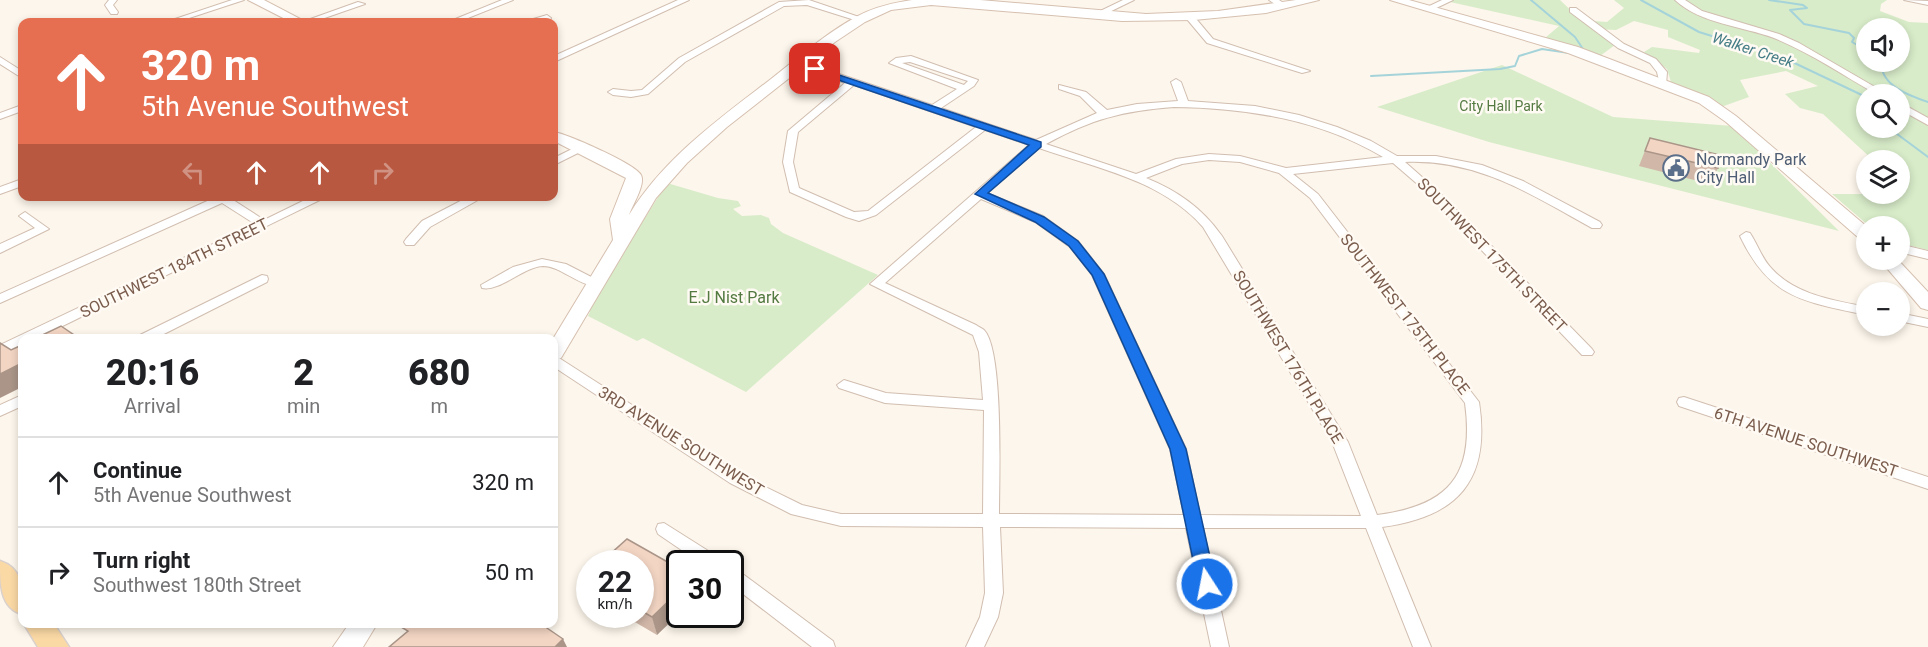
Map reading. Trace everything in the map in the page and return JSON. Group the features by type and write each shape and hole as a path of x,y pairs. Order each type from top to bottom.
{"main road":[{"path":"0,572 18,597"},
{"path":"41,628 54,647"}],"street":[{"path":"113,0 109,5 114,12"},
{"path":"183,18 240,0"},
{"path":"254,0 292,18"},
{"path":"462,18 509,0"},
{"path":"558,57 685,0"},
{"path":"1096,15 1130,0"},
{"path":"1273,0 1284,6"},
{"path":"558,346 649,196 681,160 796,63 861,19 900,3 1000,3 1096,15 1189,16 1284,6 1313,0"},
{"path":"1396,0 1532,37 1663,83 1718,109 1856,226"},
{"path":"1427,9 1449,0"},
{"path":"1679,0 1699,13 1796,45 1864,84"},
{"path":"1908,0 1928,3"},
{"path":"613,92 631,94 645,92 681,60 782,4 794,1 861,19"},
{"path":"318,18 361,4"},
{"path":"1573,10 1621,46 1653,61 1662,72 1663,83"},
{"path":"1189,16 1210,41 1305,71"},
{"path":"933,109 968,86 973,80 970,77 911,59 894,63 968,86"},
{"path":"0,60 18,72"},
{"path":"796,63 1137,178 1161,165 1201,157 1238,158 1283,171 1396,160 1437,159 1472,165 1493,173 1596,225"},
{"path":"852,82 793,131 788,162 794,190 850,215 859,217 873,213 983,126"},
{"path":"1176,82 1185,105"},
{"path":"1062,87 1083,94 1105,114"},
{"path":"975,647 989,617 994,593 991,521 991,406 986,352 979,333 876,284 879,280 1037,144 1082,122 1105,114 1185,105 1243,108 1294,117 1342,132 1396,160"},
{"path":"0,116 18,109"},
{"path":"1910,111 1928,122"},
{"path":"558,138 621,167 634,176 634,182 620,219 618,230 621,240"},
{"path":"558,160 580,148"},
{"name":"SOUTHWEST 175TH STREET","path":"1396,160 1430,191 1587,352"},
{"name":"SOUTHWEST 175TH PLACE","path":"1195,521 1371,522 1408,517 1439,505 1450,495 1464,477 1476,437 1472,402 1314,196 1283,171"},
{"name":"SOUTHWEST 176TH PLACE","path":"1137,178 1166,190 1194,208 1216,236 1340,442 1422,647"},
{"path":"0,191 18,184"},
{"path":"981,194 1040,219 1074,244 1098,274 1178,449 1220,647"},
{"path":"0,299 219,201"},
{"path":"226,201 264,225"},
{"name":"SOUTHWEST 184TH STREET","path":"37,334 313,201"},
{"path":"410,242 426,224 470,201"},
{"path":"0,249 43,229 25,216"},
{"path":"1746,236 1755,257 1767,273 1796,295 1856,308"},
{"path":"1910,251 1928,255"},
{"path":"487,285 533,264 543,263 551,264 595,282"},
{"path":"1898,270 1928,304"},
{"path":"153,334 262,279"},
{"path":"1910,319 1928,323"},
{"name":"SOUTHWEST 184TH STREET","path":"0,351 18,343"},
{"name":"3RD AVENUE SOUTHWEST","path":"558,364 738,480 796,510 820,518 841,520 1195,521"},
{"path":"843,385 885,398 991,406"},
{"path":"0,411 18,402"},
{"name":"6TH AVENUE SOUTHWEST","path":"1684,402 1928,483"},
{"path":"664,529 695,550"},
{"path":"744,585 826,647"},
{"path":"347,647 361,628"}],"green space":[{"path":"1441,0 1560,0 1581,20 1607,22 1624,8 1614,0 1887,0 1881,4 1880,11 1898,18 1856,18 1856,72 1910,72 1910,22 1928,23 1928,250 1910,246 1910,216 1857,216 1832,194 1856,194 1856,204 1910,204 1910,150 1862,150 1823,114 1800,108 1785,94 1818,86 1786,71 1740,80 1749,97 1721,107 1671,82 1667,69 1644,52 1652,47 1699,53 1700,50 1668,37 1668,30 1634,21 1616,30 1595,29 1615,45 1600,56 1545,38 1559,26"},
{"name":"City Hall Park","path":"1502,65 1613,117 1733,126 1839,231 1489,142 1377,107"},
{"name":"E.J Nist Park","path":"667,183 718,198 738,201 741,206 733,209 742,216 761,215 769,218 771,224 783,233 878,275 746,392 643,338 637,341 588,316 590,312 587,310"}],"building":[{"path":"1650,138 1720,155 1718,168 1645,151"},
{"path":"61,326 73,334 44,334"},
{"path":"0,343 11,350 18,347 18,365 0,374"},
{"path":"627,539 646,550 615,550"},
{"path":"654,554 666,561 666,604 654,615"},
{"path":"403,628 547,628 563,639 555,647 389,647 408,631"}],"waterway":[{"path":"1531,0 1575,37 1585,52"},
{"name":"Walker Creek","path":"1641,0 1699,32 1786,59 1856,92"},
{"path":"1769,0 1803,5 1807,8 1790,10 1804,24 1849,33 1854,38 1852,42 1856,44"},
{"path":"1371,76 1500,69 1515,66 1519,56 1542,49 1569,53"},
{"path":"1883,72 1890,83 1897,88 1928,102"},
{"name":"Walker Creek","path":"1902,138 1928,157"}],"place":[{"name":"Normandy Park City Hall","path":"1676,168"}],"route":[{"path":"815,69 1037,144 981,194 1040,219 1074,244 1098,274 1178,449 1207,584"}]}
